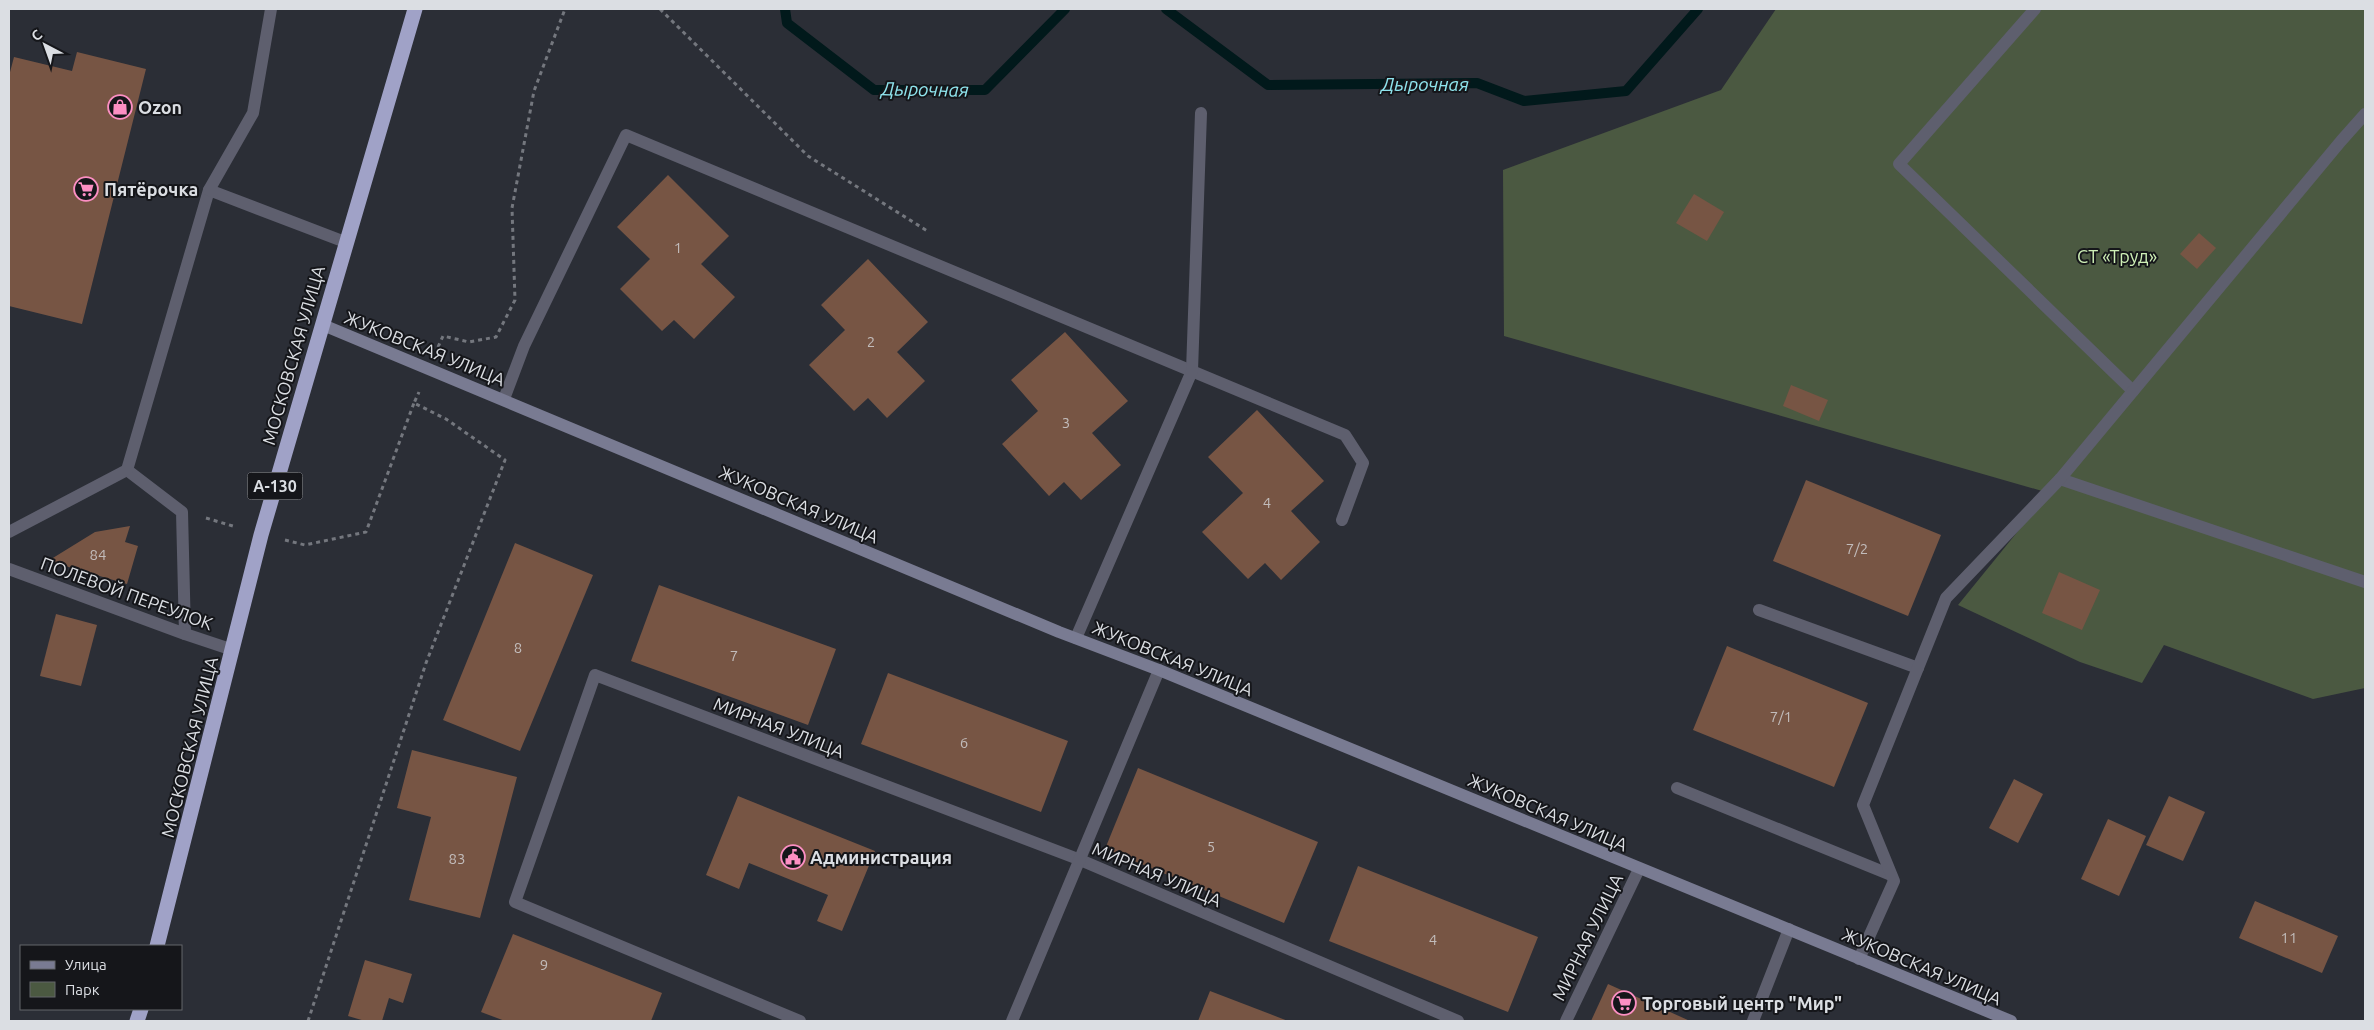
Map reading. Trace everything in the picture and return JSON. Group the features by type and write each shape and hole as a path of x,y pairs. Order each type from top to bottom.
{"highway":[{"name":"МОСКОВСКАЯ УЛИЦА","path":"157,945 261,534 323,325 345,242 415,9"}],"main road":[{"name":"ЖУКОВСКАЯ УЛИЦА","path":"323,325 1076,638 1159,670 2010,1021"}],"street":[{"path":"9,532 127,470 209,190 253,113 271,9"},
{"path":"2035,9 1900,164 2133,391"},
{"path":"1076,638 1192,371 1202,113"},
{"path":"1859,959 1894,880 1863,805 1946,598 2060,479 2340,141 2365,114"},
{"path":"504,399 524,346 626,135 1345,435 1363,463 1342,520"},
{"path":"209,190 345,242"},
{"path":"127,470 182,512 184,634"},
{"path":"2060,479 2365,582"},
{"name":"ПОЛЕВОЙ ПЕРЕУЛОК","path":"9,569 184,634 233,650"},
{"path":"1759,610 1918,668"},
{"path":"1012,1021 1078,859 1159,670"},
{"name":"МИРНАЯ УЛИЦА","path":"800,1021 515,902 594,675 1078,859 1458,1021"},
{"path":"1677,788 1891,875"},
{"name":"МИРНАЯ УЛИЦА","path":"1566,1021 1639,869"},
{"path":"1753,1021 1790,929"}],"path":[{"path":"182,512 305,545 366,532 414,403 443,336 469,342 496,337 515,300 512,208 534,91 565,9"},
{"path":"660,9 808,156 929,232 948,270"},
{"path":"308,1021 426,664 505,460 446,419 414,403"}],"green space":[{"name":"СТ «Труд»","path":"1776,9 2365,9 2365,688 2313,699 2164,645 2142,683 2080,662 1958,605 2049,493 1504,336 1503,170 1721,90"}],"building":[{"path":"77,52 146,69 82,324 9,306 9,76 14,57 72,71"},
{"path":"668,175 729,236 701,264 735,297 694,339 674,320 662,331 620,289 650,259 617,227"},
{"path":"1694,194 1724,212 1707,241 1676,223"},
{"path":"2199,233 2216,248 2197,269 2180,254"},
{"path":"868,259 928,322 897,352 925,381 887,418 868,398 854,411 809,365 845,330 821,305"},
{"path":"1065,332 1128,401 1092,433 1121,465 1081,500 1064,482 1049,496 1002,444 1038,411 1011,380"},
{"path":"1791,385 1828,400 1819,421 1783,406"},
{"path":"1257,410 1324,481 1291,511 1320,542 1281,580 1265,563 1248,579 1202,532 1243,493 1208,457"},
{"path":"1806,480 1941,535 1908,616 1773,561"},
{"path":"130,526 125,542 138,546 127,584 48,561 95,532"},
{"path":"515,543 593,575 520,751 443,720"},
{"path":"2059,572 2100,590 2082,630 2042,613"},
{"path":"659,585 836,649 808,725 631,661"},
{"path":"56,614 97,625 81,686 40,676"},
{"path":"1727,646 1868,703 1834,787 1693,730"},
{"path":"888,673 1068,741 1041,812 861,744"},
{"path":"412,750 517,777 480,918 409,900 431,817 397,808"},
{"path":"1138,768 1318,842 1284,923 1105,849"},
{"path":"2014,779 2043,794 2018,843 1989,828"},
{"name":"Администрация","path":"738,796 875,851 842,931 817,921 828,895 749,863 739,889 706,875"},
{"path":"2169,796 2205,812 2183,861 2146,845"},
{"path":"2108,819 2146,836 2119,896 2081,879"},
{"path":"1358,866 1538,937 1508,1012 1329,941"},
{"path":"2255,901 2338,936 2322,973 2239,938"},
{"path":"513,934 662,993 651,1021 505,1021 481,1012"},
{"path":"365,960 412,974 403,1003 389,998 382,1021 365,1021 348,1016"},
{"name":"Торговый центр \"Мир\"","path":"1608,984 1690,1021 1591,1021"},
{"path":"1210,991 1288,1021 1198,1021"}],"waterway":[{"name":"Дырочная","path":"785,9 787,23 874,90 985,90 1065,9"},
{"name":"Дырочная","path":"1166,9 1268,85 1477,83 1524,101 1626,91 1698,9"}],"place":[{"name":"Ozon","path":"120,107"},
{"name":"Пятёрочка","path":"86,189"},
{"name":"Администрация","path":"793,857"},
{"name":"Торговый центр \"Мир\"","path":"1624,1003"}]}
